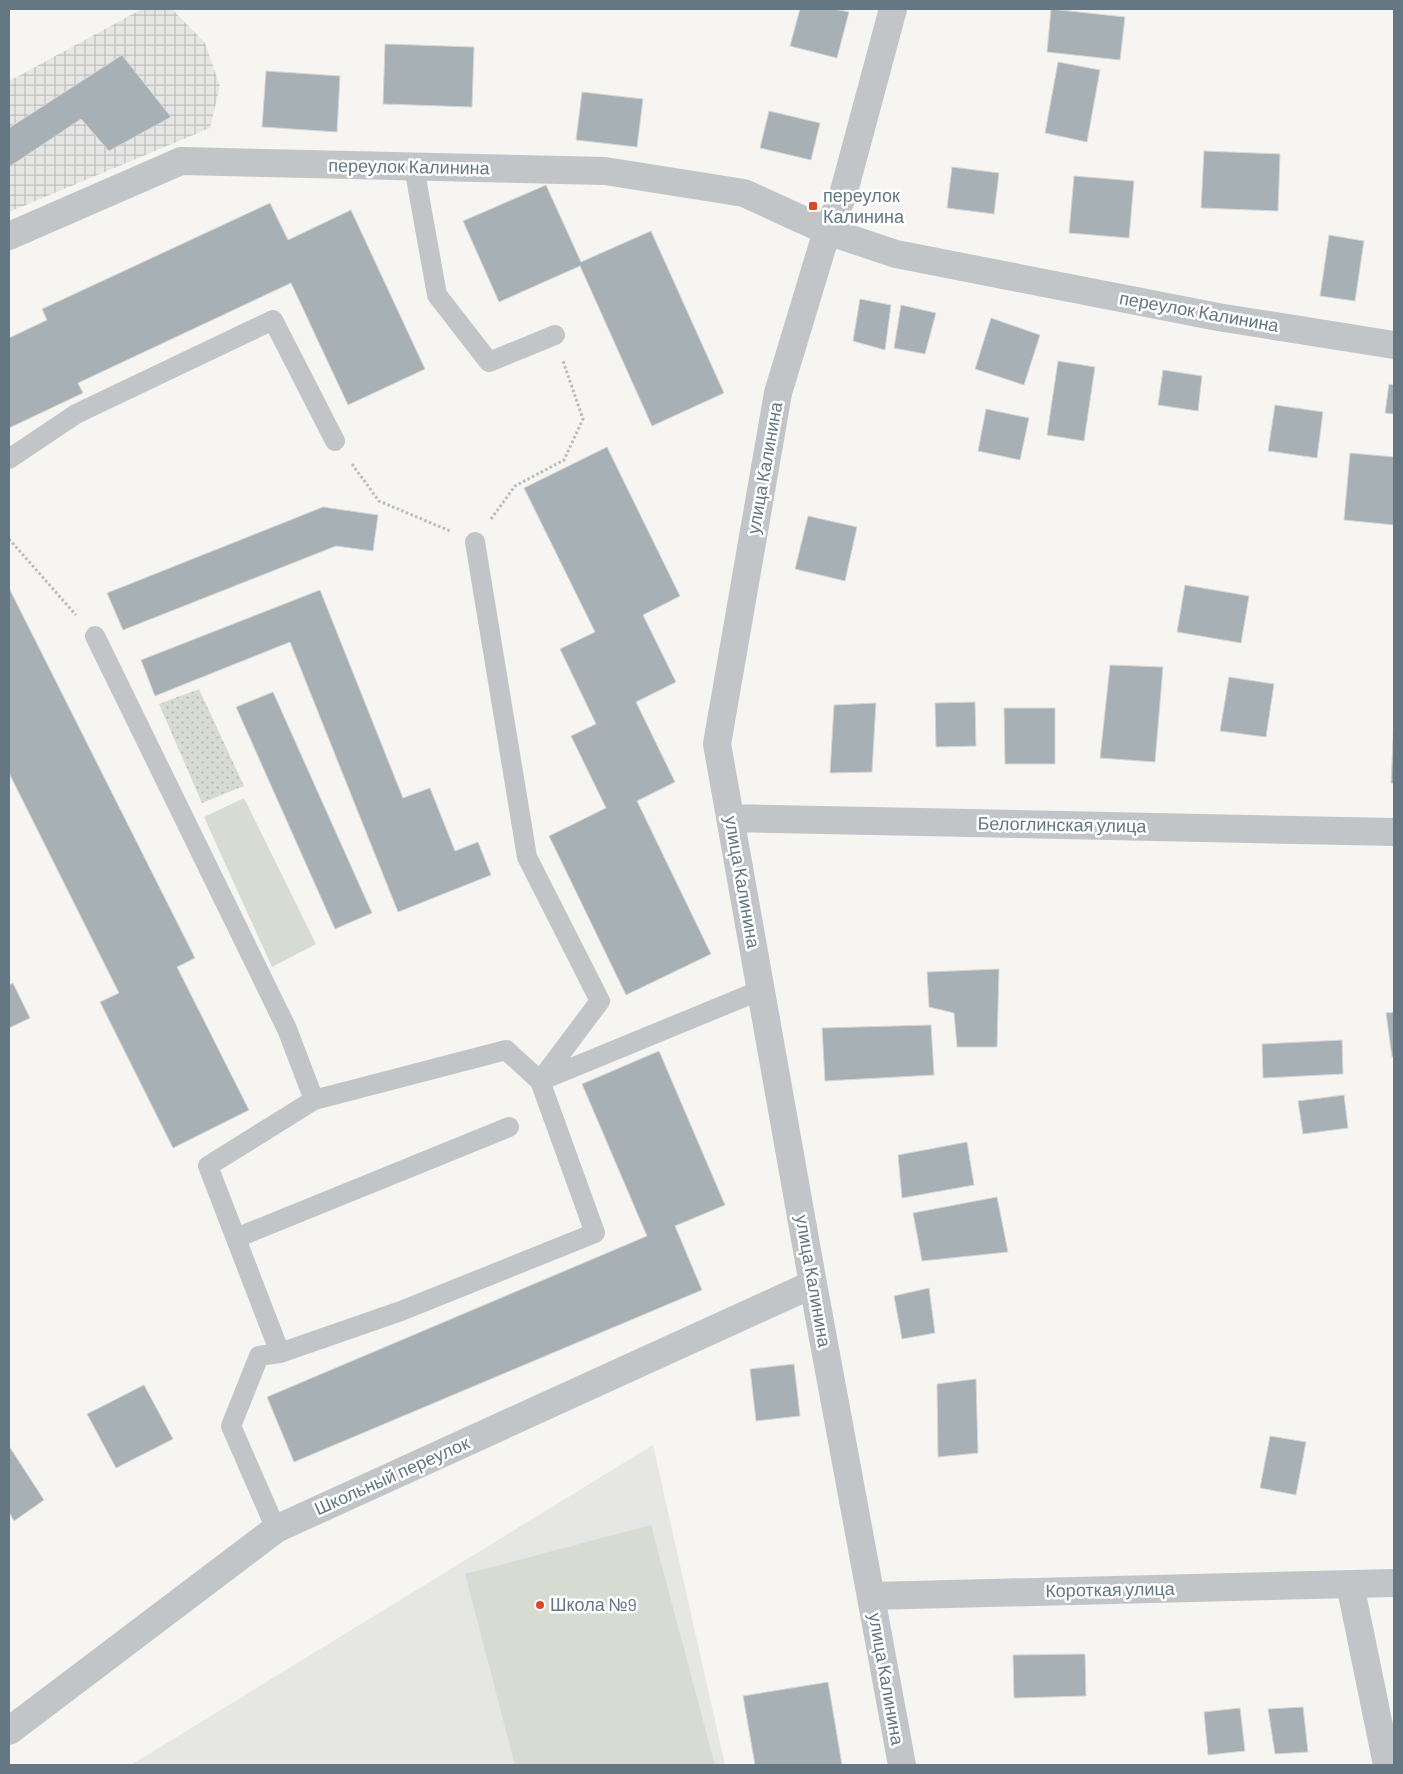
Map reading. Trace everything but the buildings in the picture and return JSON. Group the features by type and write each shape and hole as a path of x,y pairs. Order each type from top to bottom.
{"street":[{"name":"улица Калинина","path":"893,9 843,195 827,231 778,393 717,744 813,1284 902,1765"},
{"name":"переулок Калинина","path":"9,236 181,161 614,173 744,193 827,231 905,256 1218,317 1394,345"},
{"name":"Белоглинская улица","path":"730,818 1394,832"},
{"name":"Школьный переулок","path":"9,1731 276,1529 813,1284"},
{"name":"Короткая улица","path":"871,1596 1394,1583"},
{"path":"1350,1584 1387,1765"}],"lane":[{"path":"414,167 437,295 489,362 554,335"},
{"path":"9,459 76,414 273,320 335,441"},
{"path":"475,542 527,857 600,1001 540,1081"},
{"path":"95,636 287,1029 314,1100"},
{"path":"540,1081 761,990"},
{"path":"276,1529 231,1426 259,1356 280,1353 401,1311 596,1233 540,1081 506,1050 314,1100 208,1166 280,1353"},
{"path":"236,1238 509,1127"}],"path":[{"path":"335,441 379,501 475,542 515,486 564,460 583,420 554,335"},
{"path":"9,539 95,636"}],"shaded area":[{"path":"142,9 172,9 205,43 220,86 210,128 9,212 9,81"},
{"path":"199,689 244,786 202,803 159,704"},
{"path":"244,798 316,944 272,967 204,817"},
{"name":"Школа №9","path":"653,1445 725,1765 131,1765"},
{"path":"651,1525 715,1765 515,1765 465,1574"}],"place":[{"name":"переулок Калинина","path":"813,206"},
{"name":"Школа №9","path":"540,1605"}]}
